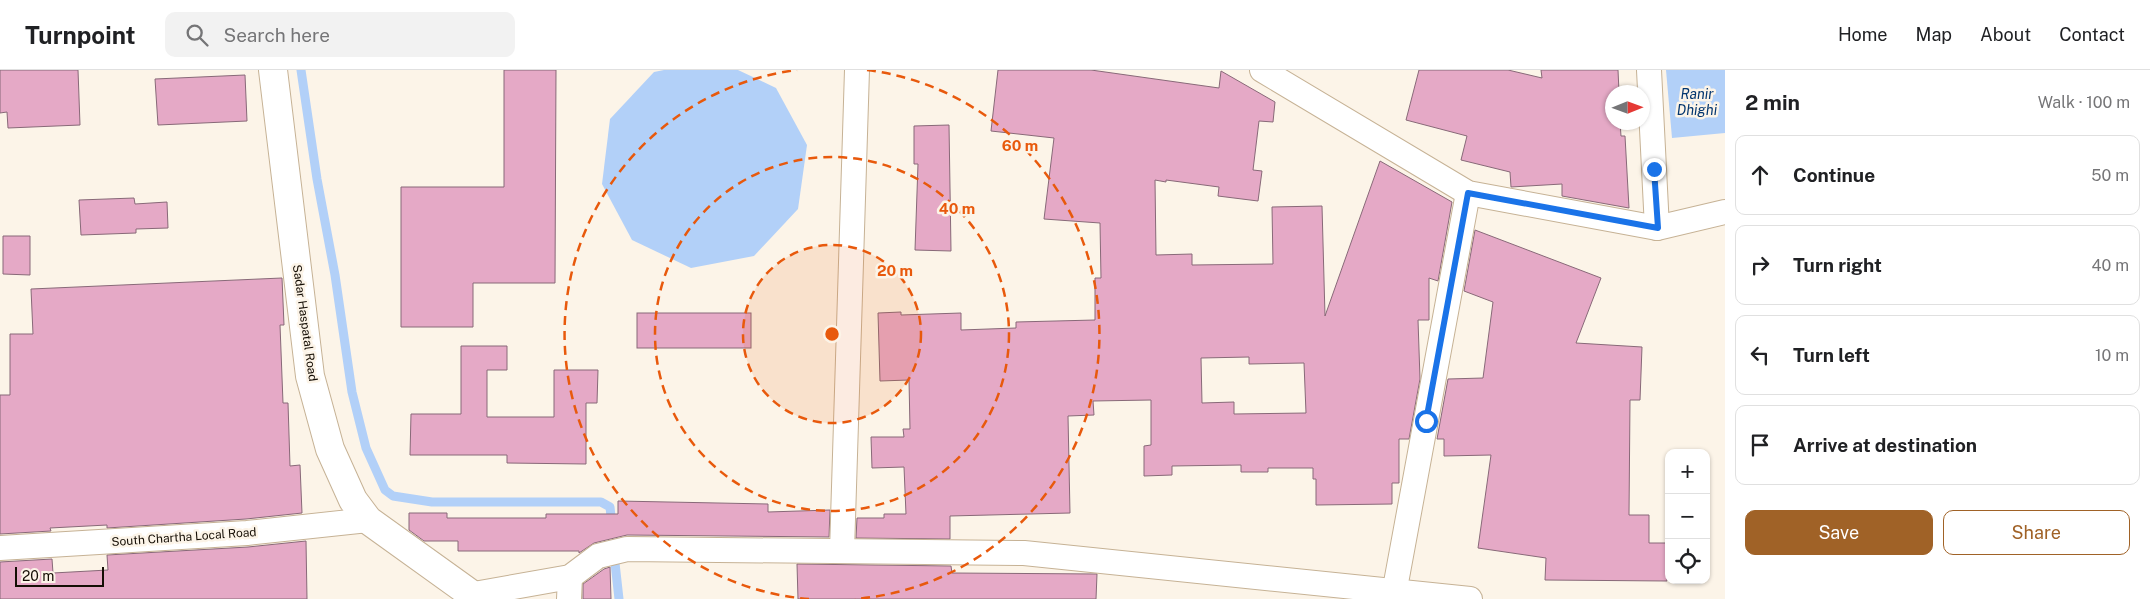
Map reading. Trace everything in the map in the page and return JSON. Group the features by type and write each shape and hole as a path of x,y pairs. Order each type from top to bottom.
{"street":[{"name":"Sadar Haspatal Road","path":"274,70 310,376 330,448 353,500 368,520 476,597"},
{"path":"842,551 857,70"},
{"path":"1262,70 1468,193 1658,228 1725,212"},
{"path":"1649,70 1658,228"},
{"path":"1394,595 1468,193"},
{"name":"South Chartha Local Road","path":"0,548 247,533 368,520"},
{"path":"476,597 569,588 598,556 627,549 1024,553 1394,595 1470,599"}],"water":[{"path":"664,70 738,70 776,88 807,145 798,209 754,256 691,268 632,240 602,184 610,119 654,72"},
{"name":"Ranir Dhighi","path":"1666,70 1725,70 1725,133 1672,138"}],"building":[{"path":"0,70 78,70 80,125 8,128 7,112 0,113"},
{"path":"504,70 556,70 555,283 473,283 473,327 401,327 401,187 504,187"},
{"path":"998,70 1091,70 1219,88 1221,71 1275,102 1273,122 1259,121 1253,170 1262,171 1258,201 1218,196 1219,187 1155,180 1156,255 1192,254 1192,265 1273,264 1272,207 1322,206 1325,316 1380,161 1452,202 1438,281 1429,278 1429,320 1418,320 1420,379 1409,439 1399,439 1399,483 1392,483 1392,504 1316,505 1316,479 1313,479 1313,468 1268,468 1268,472 1241,472 1241,465 1172,466 1172,475 1144,476 1144,446 1151,445 1151,400 1093,401 1094,415 1068,416 1070,513 950,516 950,539 856,538 857,518 884,518 884,514 906,514 904,467 872,468 871,437 904,437 903,429 910,429 909,380 880,381 878,313 901,312 901,315 961,313 961,330 1016,328 1016,322 1095,320 1095,278 1101,278 1100,223 1044,219 1054,138 991,131","holes":["1249,357 1249,364 1304,363 1306,413 1234,414 1234,402 1202,403 1201,358"]},
{"path":"1419,70 1508,70 1542,78 1541,70 1618,70 1619,85 1605,85 1605,130 1621,130 1621,136 1625,136 1629,208 1562,196 1562,184 1511,187 1510,172 1461,160 1467,136 1406,120"},
{"path":"245,75 247,121 158,125 155,79"},
{"path":"949,125 951,251 915,250 918,164 914,164 914,126"},
{"path":"134,198 135,204 167,202 168,228 136,229 136,233 81,235 79,200"},
{"path":"1475,230 1601,278 1576,343 1642,347 1640,400 1630,400 1629,515 1649,515 1649,543 1665,543 1665,581 1545,580 1546,558 1478,548 1491,455 1444,456 1444,439 1437,439 1448,379 1483,378 1493,302 1464,291"},
{"path":"3,236 30,236 30,275 3,274"},
{"path":"282,278 284,325 280,325 283,403 288,403 290,466 300,465 302,513 246,519 107,528 107,525 50,528 51,531 0,534 0,395 10,395 10,334 33,334 31,289"},
{"path":"637,313 751,313 751,348 637,348"},
{"path":"461,346 507,346 507,370 487,370 487,417 554,417 554,370 598,370 597,403 586,403 586,464 507,463 507,455 410,455 411,414 461,414"},
{"path":"618,501 768,504 768,512 830,510 829,537 627,535 594,543 579,553 579,551 458,551 458,541 424,541 409,530 409,513 447,513 447,518 546,518 546,514 618,514"},
{"path":"306,541 307,599 0,599 0,562 52,559 53,573 108,570 107,555 248,547"},
{"path":"797,564 951,566 952,573 1097,574 1096,599 798,599"},
{"path":"610,567 611,599 583,599 583,584 604,569"}],"waterway":[{"path":"301,70 317,179 335,275 352,392 366,448 385,490 393,496 432,502 601,502 610,507 612,526"},
{"path":"614,554 619,599"}],"route":[{"path":"1426,421 1468,193 1658,228 1654,169"}]}
